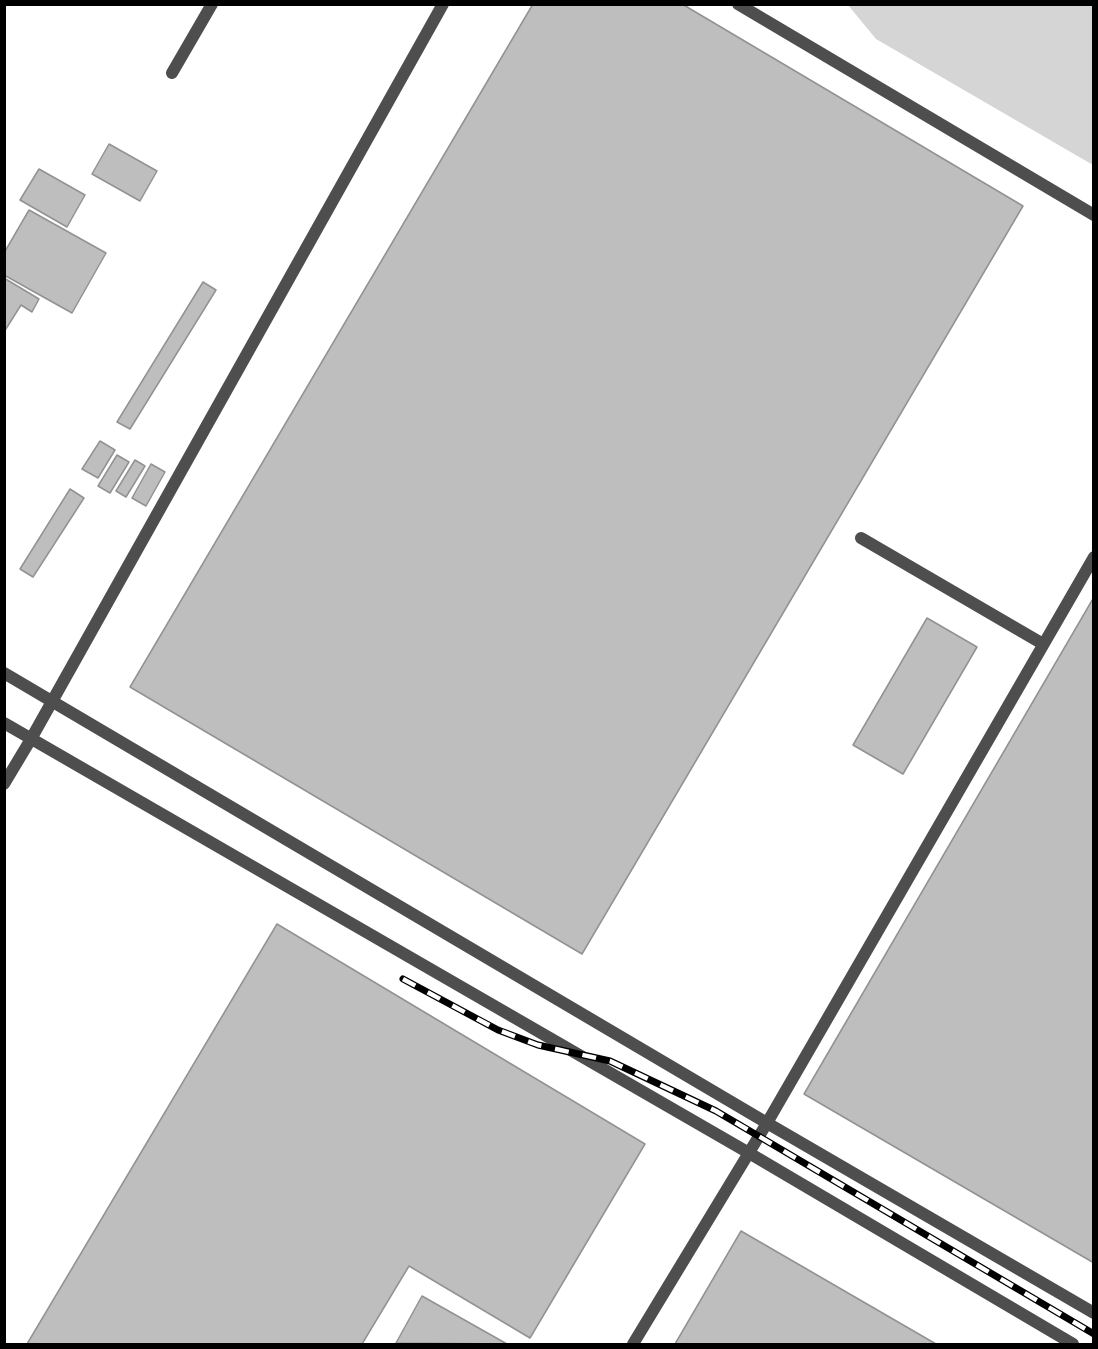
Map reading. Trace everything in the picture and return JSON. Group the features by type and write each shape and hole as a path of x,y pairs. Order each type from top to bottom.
{"lane":[{"path":"172,73 212,4"},
{"path":"4,784 31,740 443,4"},
{"path":"738,4 1094,215"},
{"path":"861,538 1043,644"},
{"path":"633,1344 767,1123 1094,557"},
{"path":"4,673 1094,1313"},
{"path":"4,723 749,1153 1073,1344"}],"shaded area":[{"path":"848,5 1093,5 1093,165 876,39"}],"building":[{"path":"533,4 682,4 1023,206 582,954 130,687"},
{"path":"109,144 157,171 140,201 92,174"},
{"path":"39,169 85,195 67,227 20,200"},
{"path":"29,210 106,253 72,313 4,275 4,253"},
{"path":"4,278 39,299 32,312 21,305 4,332"},
{"path":"203,282 216,290 130,429 117,422"},
{"path":"100,441 115,450 98,478 82,469"},
{"path":"117,455 129,462 110,493 98,486"},
{"path":"135,460 145,466 126,497 116,491"},
{"path":"151,464 165,472 146,506 132,498"},
{"path":"70,489 84,498 33,577 20,569"},
{"path":"1094,597 1094,1263 804,1094"},
{"path":"927,618 977,647 903,774 853,745"},
{"path":"277,924 645,1144 530,1338 409,1266 362,1344 27,1344"},
{"path":"741,1231 936,1344 675,1344"},
{"path":"422,1296 507,1344 396,1343"}],"railway":[{"path":"403,979 498,1030 538,1045 610,1061 716,1111 1094,1334"}]}
